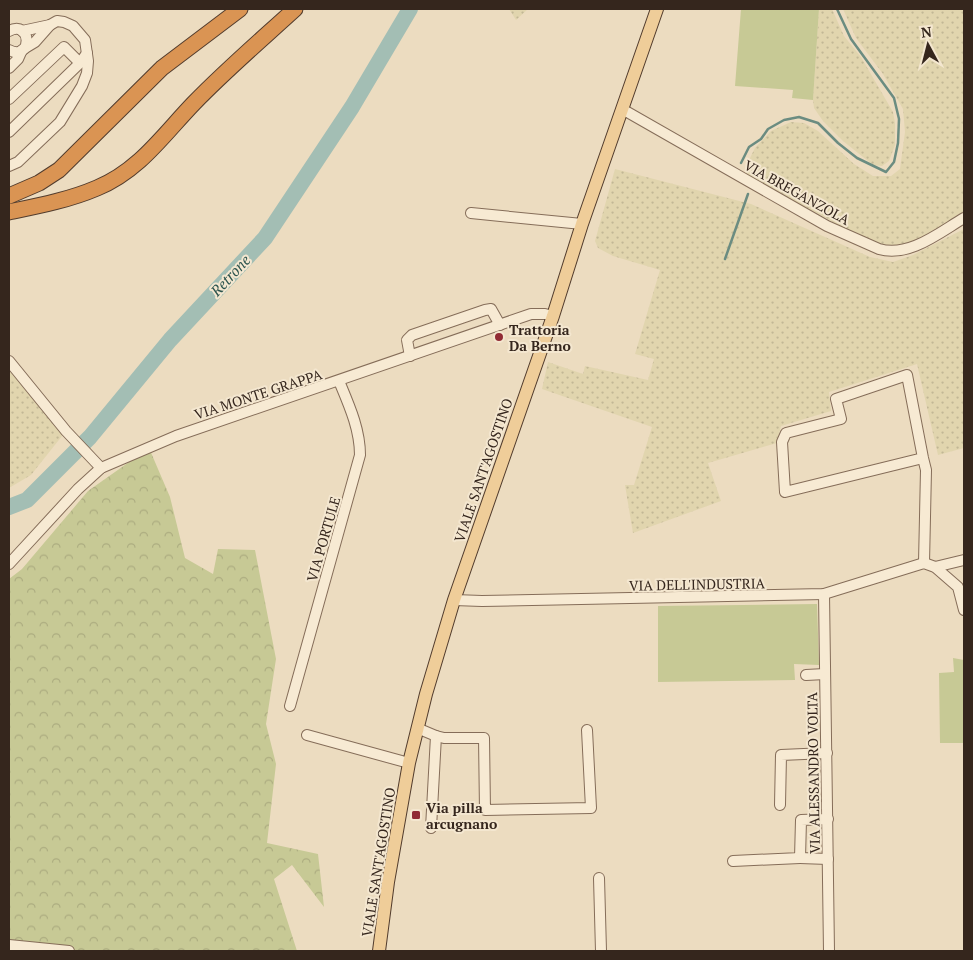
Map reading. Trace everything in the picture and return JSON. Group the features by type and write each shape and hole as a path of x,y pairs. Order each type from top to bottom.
{"highway":[{"path":"11,194 39,183 58,170 162,68 240,9"},
{"path":"9,212 60,201 98,188 131,169 194,103 295,9"}],"main road":[{"name":"VIALE SANT'AGOSTINO","path":"379,951 388,882 409,763 417,728 454,600 657,9"}],"street":[{"path":"9,50 16,52 35,42 50,25 57,21 73,26 85,40 88,61 87,73 82,86 60,122 18,162 9,166"},
{"path":"14,29 50,25"},
{"path":"9,68 18,59 27,44 27,37 14,29"},
{"path":"9,99 64,46 80,64"},
{"path":"9,132 80,64 87,52"},
{"name":"VIA BREGANZOLA","path":"622,109 828,226 879,249 887,251 904,250 920,244 964,218"},
{"path":"471,213 582,224"},
{"path":"410,356 407,340 412,335 491,309 500,325"},
{"name":"VIA MONTE GRAPPA","path":"9,564 78,489 101,468 176,436 531,314 553,316"},
{"path":"9,361 66,431 101,468"},
{"path":"923,458 785,492 782,442 786,433 841,419 836,398 907,375 926,470 924,564 935,568 958,587 964,610"},
{"name":"VIA PORTULE","path":"290,706 360,456 360,444 356,426 339,381"},
{"path":"935,568 964,560"},
{"name":"VIA DELL'INDUSTRIA","path":"454,600 824,594 924,564"},
{"name":"VIA ALESSANDRO VOLTA","path":"824,594 829,951"},
{"path":"806,675 825,674"},
{"path":"417,728 444,738 484,738 484,810 591,808 588,730"},
{"path":"307,735 409,763"},
{"path":"431,828 436,736"},
{"path":"780,804 781,755 827,753"},
{"path":"800,858 801,820 828,819"},
{"path":"733,861 800,858 828,859"},
{"path":"599,878 600,951"},
{"path":"9,945 69,951"}],"shaded area":[{"path":"509,9 528,9 516,20"},
{"path":"819,9 832,9 844,36 861,57 893,112 895,145 889,161 882,166 873,165 843,141 823,121 814,108"},
{"path":"843,9 964,9 964,215 913,243 888,247 856,235 745,173 746,166 755,148 771,131 791,122 804,123 818,131 854,164 873,176 891,176 900,169 905,132 903,109 883,74 856,38"},
{"path":"615,169 751,204 870,257 893,262 913,255 964,229 964,448 938,455 917,364 829,392 831,411 781,426 777,443 708,463 721,501 633,533 625,485 634,485 652,427 542,389 548,362 583,374 585,366 648,380 654,359 635,354 660,270 613,256 598,248 595,241"},
{"path":"9,361 66,431 31,475 9,488"}],"green space":[{"path":"741,9 819,9 813,100 792,98 793,90 735,86"},
{"path":"149,448 170,497 185,558 213,574 218,549 255,550 276,659 266,724 276,764 267,843 318,854 324,907 292,865 274,879 297,951 9,951 9,579 22,569 88,491"},
{"path":"817,604 819,665 794,664 795,680 658,682 658,606"},
{"path":"953,658 964,660 964,743 940,743 939,673 954,672"}],"waterway":[{"name":"Retrone","path":"9,507 27,500 90,437 170,340 265,238 352,107 410,9"},
{"path":"741,163 749,147 761,139 768,129 784,120 799,117 818,123 838,143 857,158 886,172 894,162 898,143 899,119 894,98 851,39 837,9"},
{"path":"725,259 748,194"}],"place":[{"name":"Trattoria Da Berno","path":"499,337"},
{"name":"Via pilla arcugnano","path":"416,815"}]}
